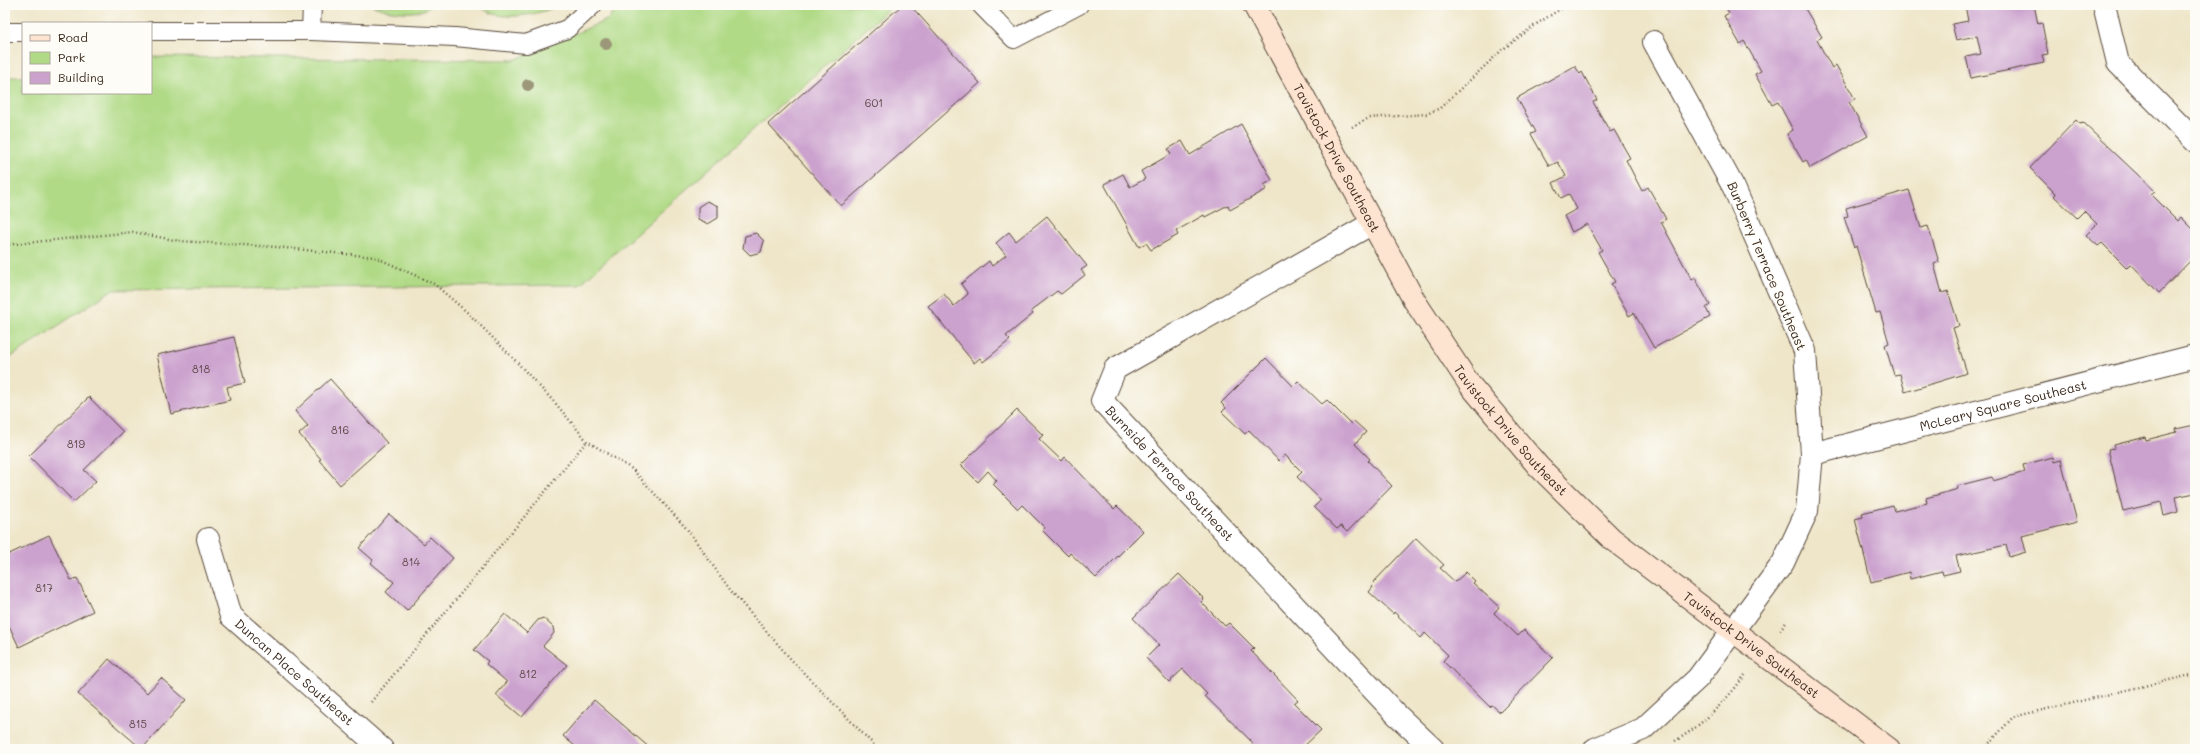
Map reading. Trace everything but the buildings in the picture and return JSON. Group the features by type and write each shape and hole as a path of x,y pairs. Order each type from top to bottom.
{"street":[{"name":"Tavistock Drive Southeast","path":"1254,5 1371,224 1414,300 1470,385 1538,466 1612,539 1890,749"},
{"path":"2104,5 2118,63 2195,140"},
{"name":"Burberry Terrace Southeast","path":"1654,42 1734,188 1805,352 1812,454 1807,511 1783,563 1732,631"},
{"name":"Burnside Terrace Southeast","path":"1371,224 1114,369 1102,400 1396,714 1433,749"},
{"name":"McLeary Square Southeast","path":"1812,454 2195,356"},
{"name":"Duncan Place Southeast","path":"208,539 231,616 382,749"},
{"path":"1595,749 1643,729 1698,678 1732,631"}],"lane":[{"path":"311,31 312,5"},
{"path":"152,31 311,31 455,37 526,44 567,29 594,5"},
{"path":"981,5 1014,39 1079,5"},
{"path":"5,32 22,32"}],"path":[{"path":"1328,141 1369,118 1427,114 1440,108 1502,50 1538,23 1566,5"},
{"path":"5,245 133,232 179,241 276,247 375,257 434,284 468,313 556,404 587,441 632,469 687,529 731,591 792,661 878,749"},
{"path":"353,724 587,441"},
{"path":"1673,742 1689,733 1712,713 1736,688 1787,621"},
{"path":"1984,749 2013,718 2195,674"}],"green space":[{"path":"372,5 431,5 426,9 419,11 402,12 385,10"},
{"path":"480,5 559,5 541,12 518,16 506,16 487,11"},
{"path":"615,5 893,5 579,285 112,290 5,361 5,77 22,77 22,94 152,94 152,57 514,60 609,19"}]}
